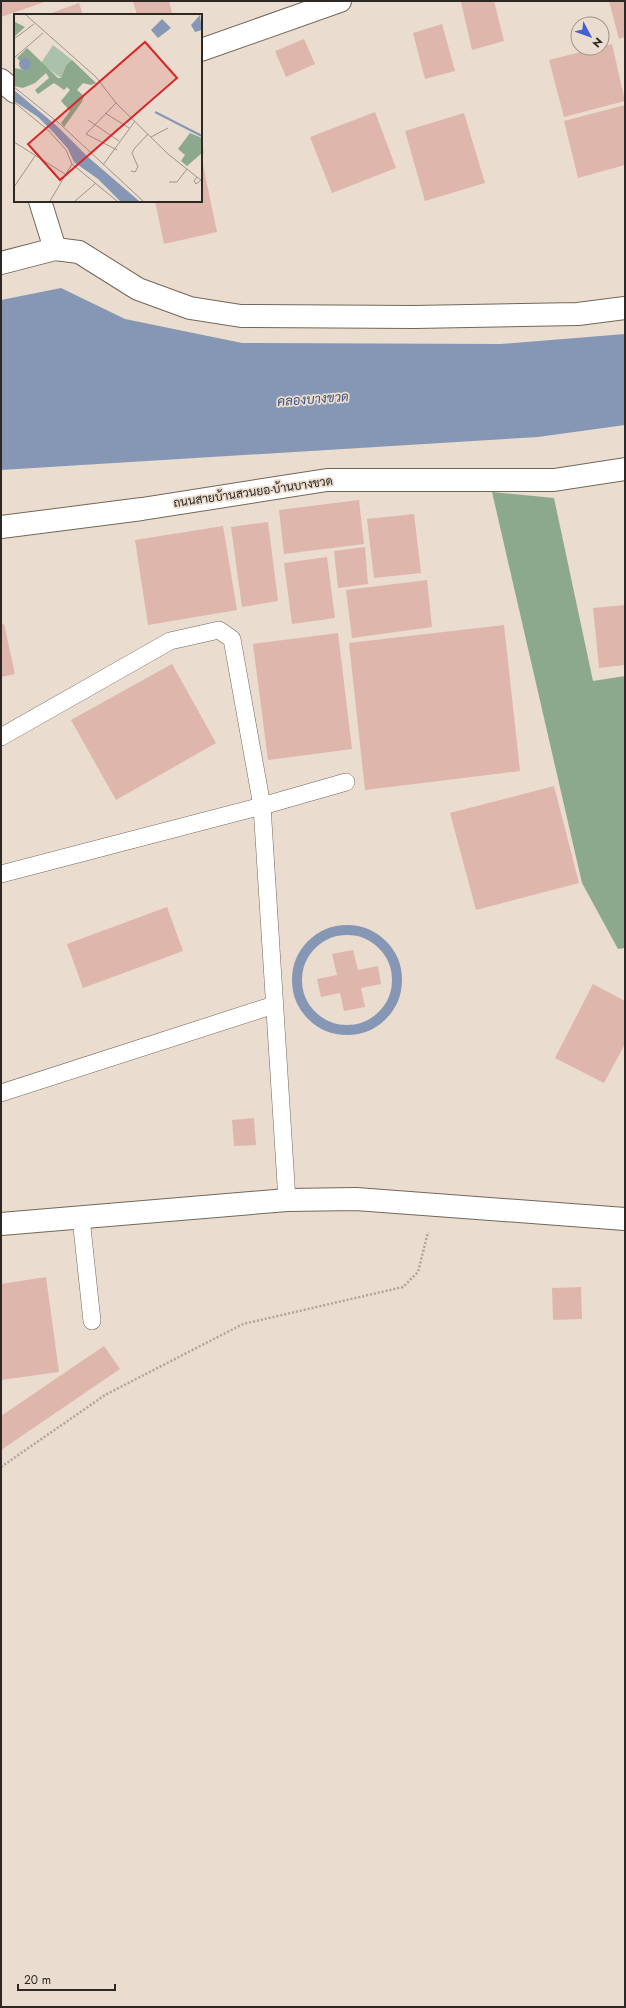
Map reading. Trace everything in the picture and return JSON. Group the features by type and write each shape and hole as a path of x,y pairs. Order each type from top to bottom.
{"street":[{"path":"202,50 340,1"},
{"path":"1,80 14,91"},
{"path":"40,202 55,249"},
{"path":"1,263 55,249 79,252 138,289 190,308 241,316 414,317 578,314 625,308"},
{"name":"ถนนสายบ้านสวนยอ-บ้านบางขวด","path":"1,527 142,509 327,480 554,480 625,469"},
{"path":"1,1224 287,1200 356,1199 625,1219"}],"lane":[{"path":"1,737 170,641 219,630 232,639 262,806 287,1200"},
{"path":"1,874 262,806 346,782"},
{"path":"1,1093 274,1005"},
{"path":"81,1218 92,1321"}],"path":[{"path":"1,1467 105,1395 243,1324 403,1287 418,1272 435,1204"}],"green space":[{"path":"492,492 554,498 593,681 625,676 625,948 618,949 582,883"}],"water":[{"name":"คลองบางขวด","path":"61,288 125,319 242,343 501,344 625,334 625,425 538,437 1,470 1,300"}],"building":[{"path":"1,1 47,1 1,17"},
{"path":"133,1 169,1 172,13 168,14 137,14"},
{"path":"494,1 504,41 472,50 461,2"},
{"path":"609,1 625,1 625,37 619,39"},
{"path":"79,3 83,14 49,14"},
{"path":"442,24 455,71 425,79 413,33"},
{"path":"304,39 315,64 286,77 275,51"},
{"path":"612,44 625,101 564,117 549,60 570,55 570,56 610,56 610,45"},
{"path":"625,105 625,165 578,178 564,121"},
{"path":"375,112 396,168 332,193 310,137"},
{"path":"464,113 485,183 425,201 405,131"},
{"path":"202,166 217,232 164,244 155,202 202,202"},
{"path":"359,500 364,544 284,554 279,510"},
{"path":"414,514 421,573 374,578 367,519"},
{"path":"268,522 278,601 242,607 231,527"},
{"path":"223,526 237,610 148,625 135,540"},
{"path":"365,547 368,584 338,588 334,551"},
{"path":"327,557 335,618 292,624 284,563"},
{"path":"427,580 432,627 352,638 346,590"},
{"path":"625,605 625,665 599,668 593,608"},
{"path":"4,624 15,674 1,677 1,625"},
{"path":"504,625 520,771 365,790 349,643"},
{"path":"338,633 352,749 268,760 253,644"},
{"path":"172,664 216,743 116,800 71,720"},
{"path":"554,786 579,883 476,910 450,813"},
{"path":"167,907 183,951 83,988 67,944"},
{"path":"353,950 358,970 378,966 381,984 361,988 365,1007 344,1011 340,993 321,997 317,979 337,975 332,954"},
{"path":"593,984 625,1001 625,1044 604,1083 555,1058"},
{"path":"254,1118 256,1145 234,1146 232,1120"},
{"path":"46,1277 59,1372 1,1380 1,1284"},
{"path":"581,1287 582,1319 553,1320 552,1288"},
{"path":"104,1346 120,1369 1,1450 1,1416"}],"waterway":[{"path":"347,930 366,933 383,944 394,961 397,980 394,999 383,1016 366,1027 347,1030 328,1027 311,1016 300,999 297,980 300,961 311,944 328,933 347,930"}]}
